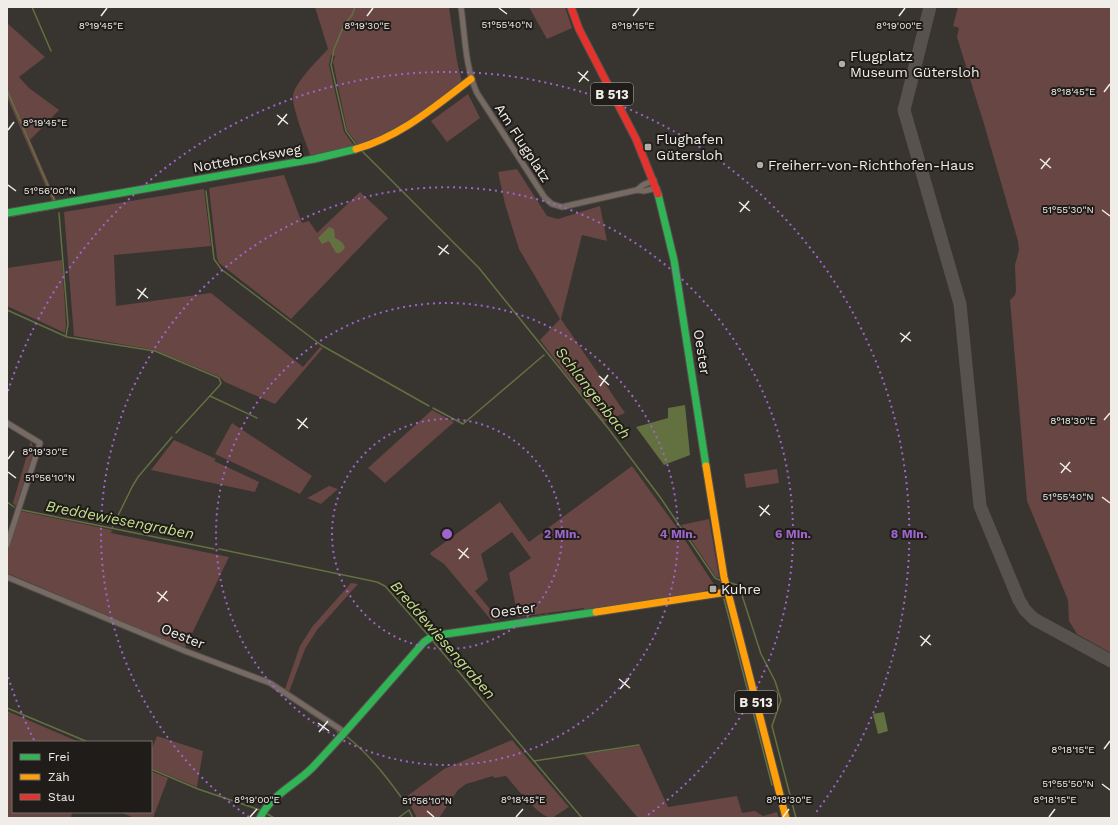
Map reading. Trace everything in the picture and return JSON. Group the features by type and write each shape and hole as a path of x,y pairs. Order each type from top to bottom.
{"street":[{"name":"Am Flugplatz","path":"461,7 472,78 482,100 545,198 552,204 562,207 637,190 656,188"},
{"name":"B 513","path":"571,7 579,29 636,139 656,188"},
{"name":"Nottebrocksweg","path":"7,214 328,157 359,149 405,128 472,78"},
{"name":"Am Flugplatz","path":"637,190 642,185 654,180"},
{"name":"Oester","path":"656,188 674,260 724,577 786,818"},
{"path":"7,423 40,444 7,545"},
{"name":"Oester","path":"7,577 185,651 270,683 343,731"},
{"name":"Oester","path":"260,818 264,810 273,800 311,769 343,731 424,642 430,638 439,635 727,589"}],"shaded area":[{"path":"315,7 449,7 457,61 462,82 425,110 386,134 358,145 347,130 333,62 335,56 331,55 329,65 344,132 355,147 311,157 294,107 293,95 298,83 328,49"},
{"path":"529,7 565,7 572,28 547,39"},
{"path":"958,7 1111,7 1111,653 1077,634 1069,621 1068,600 1027,501 1010,300 1015,295 1016,291 1015,265 1019,250 1018,241 957,37 959,28 953,26"},
{"path":"7,23 45,57 19,77 29,88 59,110 30,140 57,202 53,203 7,97"},
{"path":"468,94 480,118 447,142 431,121"},
{"path":"517,169 547,216 558,219 600,206 607,241 582,235 561,319 625,413 603,422 540,340 560,319 519,249 505,204 498,172"},
{"path":"284,175 302,223 309,221 317,233 360,192 388,218 291,319 219,263 217,258 209,188"},
{"path":"204,189 211,246 114,255 116,306 211,293 303,367 320,347 323,348 275,404 225,382 220,377 155,350 74,336 64,212"},
{"path":"329,227 334,229 335,238 342,242 345,248 340,253 336,253 329,241 322,244 318,238"},
{"path":"62,260 66,324 65,333 7,306 7,268"},
{"path":"685,405 690,455 664,465 636,427 668,418 668,408"},
{"path":"432,410 454,422 385,483 368,468"},
{"path":"232,423 312,476 300,494 215,454"},
{"path":"174,440 216,459 214,461 259,482 255,492 151,470"},
{"path":"31,441 34,450 16,506 13,503"},
{"path":"632,466 675,525 717,589 705,590 705,593 584,611 584,608 518,617 509,573 531,558 512,532 481,554 488,580 475,591 499,620 492,621 444,564 430,553 500,502 529,542"},
{"path":"777,469 779,483 746,488 744,474"},
{"path":"329,486 338,489 321,504 307,498"},
{"path":"20,511 112,530 111,533 229,557 185,648 7,573 7,553"},
{"path":"709,519 719,577 716,577 681,525"},
{"path":"351,583 358,584 317,630 305,649 289,692 285,689 300,646 312,627"},
{"path":"7,711 77,741 12,741 12,813 72,813 71,818 7,818"},
{"path":"884,712 888,731 878,734 873,714"},
{"path":"157,736 203,751 197,787 152,768 152,748"},
{"path":"512,740 569,807 552,818 546,816 533,807 506,776 494,778 493,776 466,784 458,790 439,818 417,818 406,797 444,769"},
{"path":"640,746 668,807 737,796 742,813 755,811 763,816 777,812 779,818 638,818 584,754"},
{"path":"152,771 168,778 153,818 135,818 122,813 152,813"}],"waterway":[{"path":"32,7 51,51"},
{"name":"Schlangenbach","path":"355,7 352,15 344,25 334,49 331,65 346,131 357,146"},
{"path":"7,90 55,202"},
{"name":"Schlangenbach","path":"361,150 479,268 608,428 660,497 715,578 722,581"},
{"path":"206,191 214,259 221,269 321,345 429,406"},
{"path":"7,217 57,208"},
{"path":"59,213 68,324 66,336"},
{"path":"7,310 67,337 155,351 219,378 221,383 219,386 176,433"},
{"path":"433,408 463,424 544,355"},
{"path":"210,396 257,418"},
{"path":"7,420 27,433"},
{"path":"112,528 138,477 172,437"},
{"name":"Breddewiesengraben","path":"7,502 14,507"},
{"name":"Breddewiesengraben","path":"22,510 214,549"},
{"name":"Breddewiesengraben","path":"219,549 377,582 385,586 428,635"},
{"name":"Schlangenbach","path":"728,582 737,585 740,589 761,654 775,681 781,700 772,726 796,818"},
{"path":"724,599 772,785"},
{"path":"550,622 689,601"},
{"path":"515,620 548,615"},
{"name":"Breddewiesengraben","path":"432,640 582,818"},
{"path":"7,708 86,741"},
{"path":"309,712 337,730 338,733"},
{"path":"346,736 354,742 376,765 401,797"},
{"path":"534,761 639,745"},
{"path":"152,769 198,789 260,810"},
{"path":"398,818 409,810 413,818"},
{"path":"266,813 274,818"}],"taxiway":[{"path":"930,7 904,110 960,304 980,506 1019,600 1025,610 1034,619 1111,661"}],"traffic: fast":[{"path":"7,213 314,159 356,149"},
{"path":"658,194 674,260 706,466"},
{"path":"260,818 270,803 312,768 424,642 430,638 439,635 596,612"}],"traffic: slow":[{"path":"356,149 388,137 402,129 471,79"},
{"path":"706,466 724,577 786,818"},
{"path":"596,612 727,592"}],"traffic: jam":[{"path":"571,7 579,29 636,139 658,194"}],"place":[{"name":"Flugplatz Museum Gütersloh","path":"842,64"},
{"name":"Flughafen Gütersloh","path":"648,147"},
{"name":"Freiherr-von-Richthofen-Haus","path":"760,165"},
{"name":"Kuhre","path":"713,589"}]}
